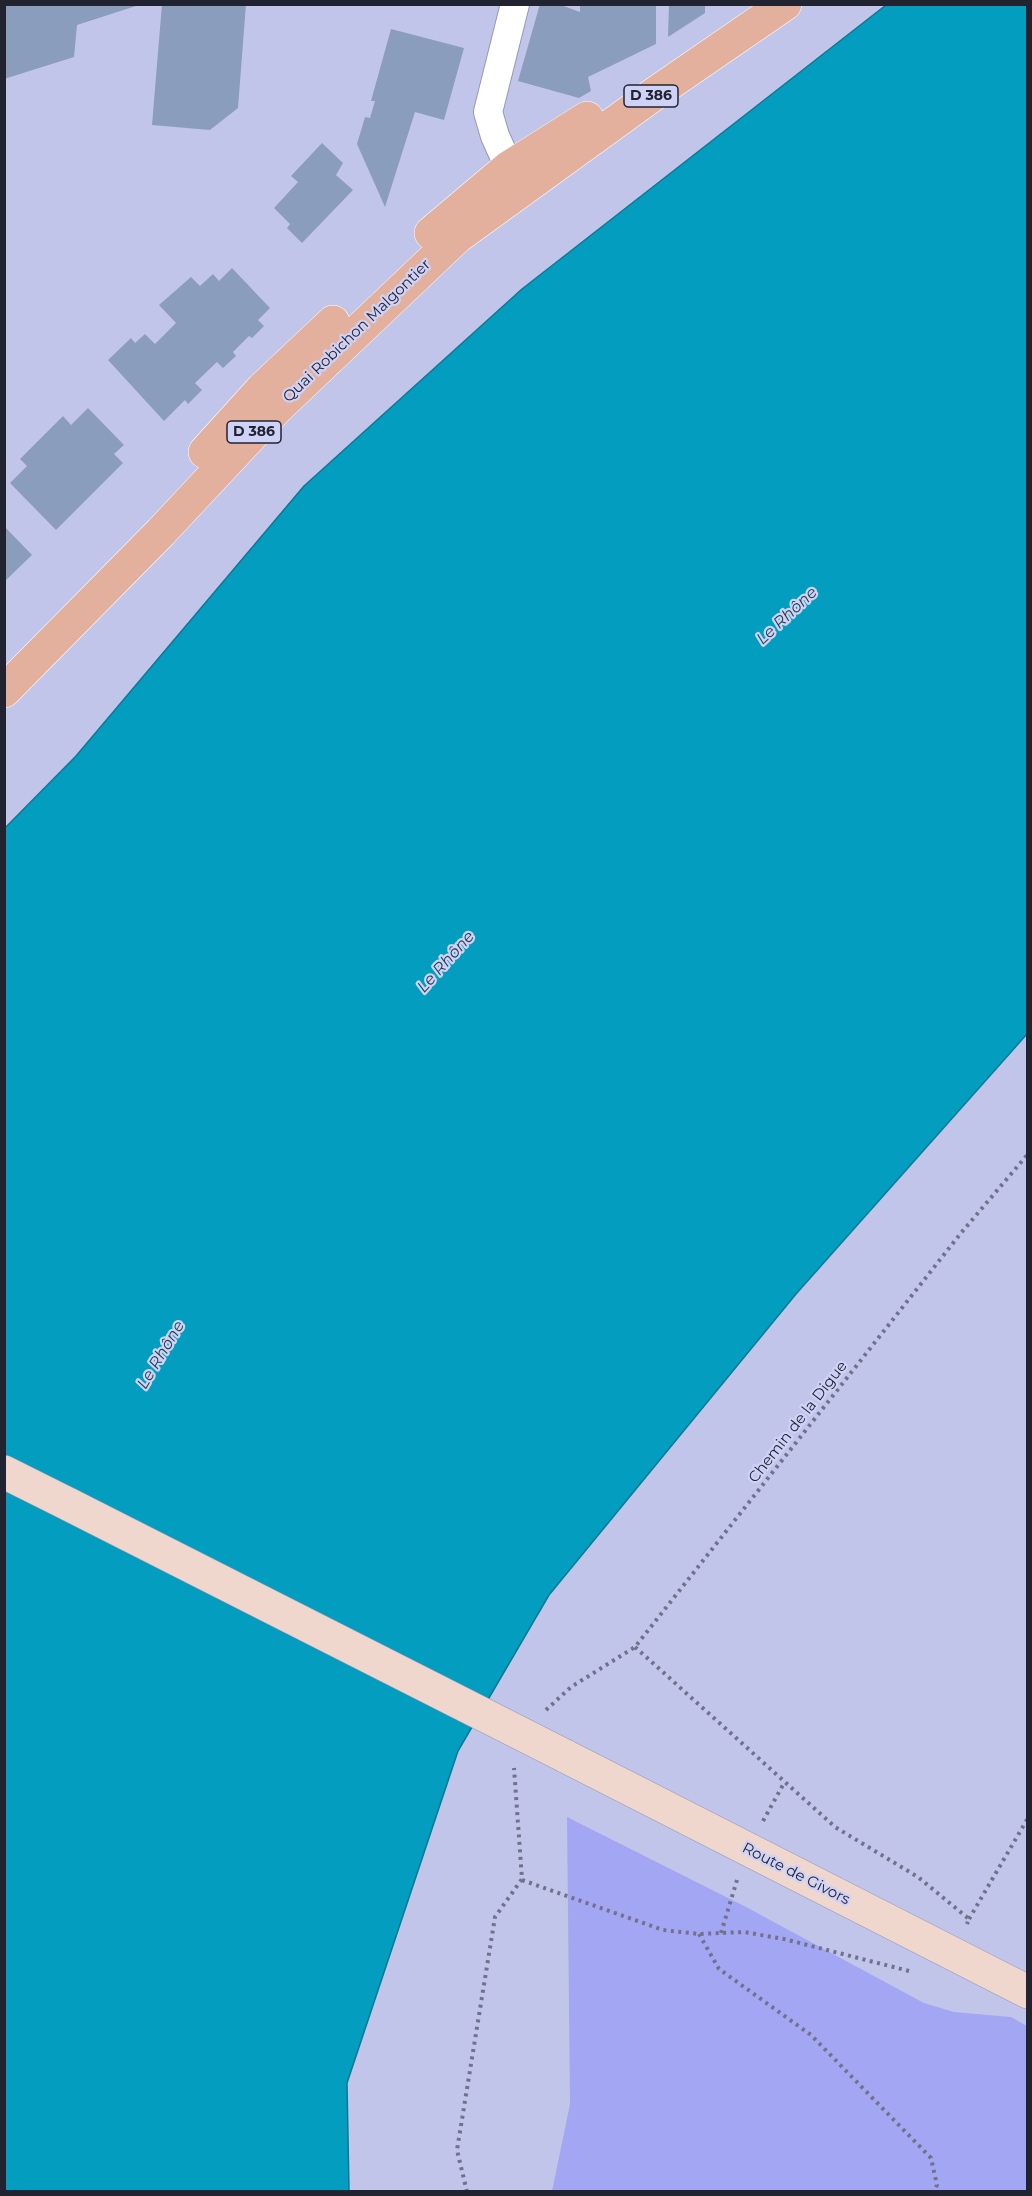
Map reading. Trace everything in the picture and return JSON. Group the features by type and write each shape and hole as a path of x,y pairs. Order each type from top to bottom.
{"main road":[{"name":"D 386","path":"514,180 592,114 753,4"},
{"name":"D 386","path":"514,180 657,92 785,4"},
{"name":"Quai Robichon Malgontier","path":"4,661 144,519 262,389 465,202 514,180"},
{"name":"Quai Robichon Malgontier","path":"4,691 161,532 278,407 514,180"}],"street":[{"path":"514,180 488,112 515,4"},
{"name":"Route de Givors","path":"4,1472 1028,1992"}],"path":[{"name":"Chemin de la Digue","path":"571,1687 635,1647 961,1233 1028,1154"},
{"path":"635,1647 835,1827 918,1877 969,1919"},
{"path":"761,1824 784,1783"},
{"path":"959,1957 969,1919 1028,1818"},
{"path":"467,2192 457,2150 495,1917 522,1880 663,1930 699,1934 744,1932 784,1939 910,1972"},
{"path":"721,1933 737,1880"},
{"path":"699,1934 719,1969 811,2035 931,2158 936,2185 934,2192"}],"shaded area":[{"path":"567,1817 746,1907 924,2003 954,2012 1011,2017 1027,2026 1027,2191 552,2191 570,2104"}],"water":[{"name":"Le Rhône","path":"886,5 1027,5 1027,1034 796,1294 549,1595 458,1751 347,2083 349,2191 5,2192 5,828 76,756 304,486 522,289"}],"building":[{"path":"4,4 139,5 77,25 74,57 4,79"},
{"path":"162,4 246,4 238,108 210,130 152,125"},
{"path":"540,4 558,4 580,12 580,4 656,4 656,44 588,77 591,91 579,98 518,81"},
{"path":"669,4 705,4 705,13 668,37"},
{"path":"391,29 464,48 444,120 415,112 385,207 357,144 365,117 370,118 375,101 371,101"},
{"path":"322,143 343,163 336,175 353,190 302,243 287,228 290,224 274,208 298,182 291,176"},
{"path":"232,268 270,308 258,320 264,326 252,338 249,336 233,352 236,356 223,368 217,362 195,383 202,390 188,404 185,400 164,421 108,360 131,338 135,343 145,334 155,344 176,323 159,305 191,277 200,286 213,274 219,281"},
{"path":"88,408 124,445 114,454 123,463 56,530 10,483 27,466 20,459 63,416 71,425"},
{"path":"4,526 32,555 4,582"}]}
